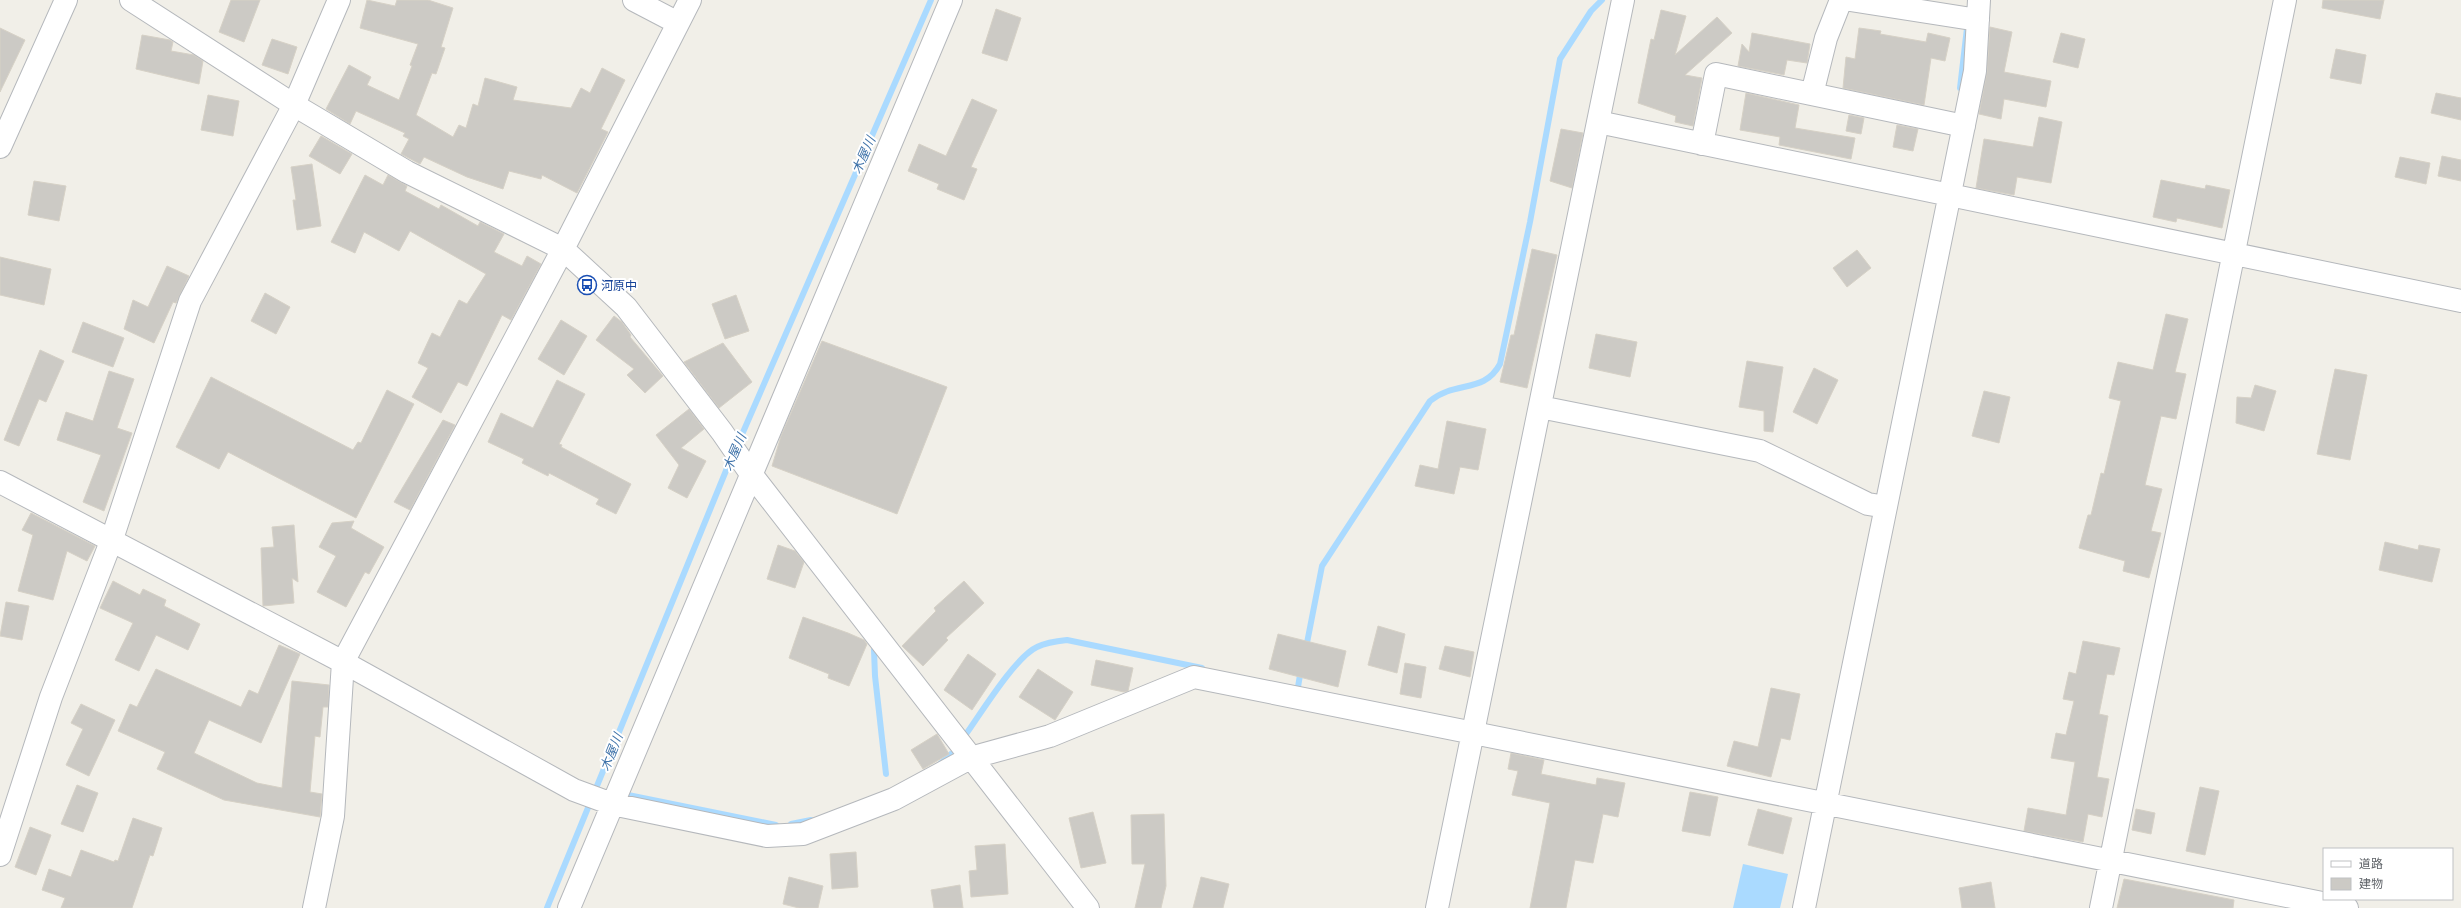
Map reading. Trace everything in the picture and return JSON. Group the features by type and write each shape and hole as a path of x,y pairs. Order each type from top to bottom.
{"street":[{"path":"0,147 66,0"},
{"path":"131,0 294,105 407,172 563,249 626,307 722,432 751,474 970,758 1088,908"},
{"path":"0,855 51,698 112,539 190,301 294,105 339,0"},
{"path":"634,0 678,23"},
{"path":"314,908 333,816 343,662 563,249 690,0"},
{"path":"569,908 951,0"},
{"path":"1437,908 1623,0"},
{"path":"1812,94 1826,38 1841,0"},
{"path":"1804,908 1825,804 1879,506 1957,125 1975,71 1973,14 1850,0"},
{"path":"2101,908 2232,255 2285,0"},
{"path":"1702,144 1716,74 1957,125"},
{"path":"1598,122 2232,255 2461,301"},
{"path":"1540,407 1760,451 1879,506"},
{"path":"0,482 112,539 343,662 574,790 612,804 766,836 803,834 894,799 970,758 1050,736 1194,677 1474,732 2111,862 2347,908"}],"water":[{"path":"1743,864 1788,874 1780,908 1733,908"}],"building":[{"path":"231,0 260,0 244,42 219,32"},
{"path":"367,0 395,6 397,0 428,0 453,8 441,47 445,48 436,74 432,73 416,115 453,137 459,125 466,128 473,104 478,106 485,78 517,87 513,100 571,108 581,88 590,93 602,68 625,80 601,129 608,132 577,193 542,175 541,179 509,171 503,189 467,177 424,157 420,164 401,154 409,139 403,136 405,133 356,111 350,124 326,109 349,65 371,77 367,85 399,100 412,66 410,65 418,44 360,28"},
{"path":"2323,0 2384,0 2380,19 2322,8"},
{"path":"996,9 1021,18 1007,61 982,53"},
{"path":"1661,10 1686,16 1675,55 1717,17 1732,33 1685,75 1702,78 1693,126 1675,122 1676,116 1638,103 1651,39 1654,40"},
{"path":"1990,27 2012,32 2004,72 2051,81 2046,107 2004,99 2001,119 1979,114 1987,72"},
{"path":"0,28 25,40 0,92"},
{"path":"1859,28 1881,31 1880,34 1926,42 1928,33 1950,38 1945,61 1931,58 1924,105 1843,88 1846,57 1855,59"},
{"path":"1752,33 1810,44 1807,63 1787,60 1784,75 1738,66 1742,44 1749,52"},
{"path":"2061,33 2085,39 2078,68 2053,62"},
{"path":"142,35 170,40 173,42 171,51 194,55 203,61 199,84 136,69"},
{"path":"272,39 297,47 288,74 262,65"},
{"path":"2336,49 2366,55 2361,84 2330,78"},
{"path":"1746,93 1799,105 1795,128 1855,138 1851,159 1779,145 1780,137 1740,130"},
{"path":"2436,93 2461,98 2461,120 2431,113"},
{"path":"208,95 239,101 233,136 201,130"},
{"path":"972,99 997,110 971,167 977,169 964,200 937,189 939,184 908,171 919,144 946,156"},
{"path":"1849,115 1864,118 1861,134 1846,131"},
{"path":"2039,117 2062,122 2051,183 2017,177 2014,195 1976,188 1984,139 2033,147"},
{"path":"1897,125 1918,129 1913,151 1893,147"},
{"path":"1561,129 1583,133 1572,188 1550,181"},
{"path":"321,136 352,154 340,174 309,156"},
{"path":"2442,156 2461,160 2461,181 2438,176"},
{"path":"2400,157 2430,163 2426,184 2395,177"},
{"path":"312,164 321,226 297,230 293,200 296,200 291,167"},
{"path":"365,175 383,185 388,175 407,186 405,191 439,209 441,205 478,226 480,222 504,234 494,252 522,266 527,256 541,264 511,320 502,315 467,386 458,382 441,413 412,397 428,368 418,363 432,333 440,337 459,300 467,304 486,274 410,231 399,251 364,232 355,253 331,242"},
{"path":"2161,180 2205,189 2206,185 2230,190 2222,228 2177,218 2176,222 2153,217"},
{"path":"34,181 66,186 59,221 28,215"},
{"path":"1532,249 1557,255 1527,388 1500,382 1511,335 1514,335"},
{"path":"1857,250 1871,268 1847,287 1833,268"},
{"path":"0,257 51,269 44,305 0,295"},
{"path":"167,266 189,276 176,303 173,302 154,343 124,329 133,300 148,307"},
{"path":"265,293 290,307 276,334 251,321"},
{"path":"736,295 749,331 725,339 712,304"},
{"path":"2166,314 2188,319 2175,372 2186,374 2176,419 2161,416 2145,485 2162,489 2151,531 2161,533 2149,578 2123,571 2125,561 2079,548 2088,515 2091,515 2101,473 2104,474 2121,401 2109,398 2118,362 2153,370"},
{"path":"614,316 622,322 631,335 630,337 663,376 645,393 627,375 634,369 596,340"},
{"path":"561,320 587,336 564,375 538,359"},
{"path":"83,322 124,338 113,367 72,352"},
{"path":"1596,334 1637,342 1630,377 1589,368"},
{"path":"822,341 947,387 897,514 772,466 781,436"},
{"path":"723,343 752,382 719,408 684,362"},
{"path":"40,350 64,361 46,402 39,399 19,446 4,440"},
{"path":"1747,361 1783,367 1773,432 1764,431 1764,411 1739,407"},
{"path":"1814,368 1838,380 1817,424 1793,412"},
{"path":"2335,369 2367,375 2350,460 2317,454"},
{"path":"109,371 134,379 117,428 132,433 104,511 83,502 101,455 57,440 66,412 93,421"},
{"path":"211,377 353,450 358,442 361,443 387,390 414,404 356,518 228,452 219,469 176,447"},
{"path":"557,380 585,394 559,444 562,445 561,447 631,484 616,514 596,504 599,499 549,473 548,476 522,463 524,459 488,442 501,413 533,428"},
{"path":"2255,385 2276,391 2264,431 2236,423 2237,397 2251,398"},
{"path":"1984,391 2010,397 1999,443 1972,436"},
{"path":"689,409 704,429 681,448 706,461 687,498 668,488 679,465 656,435"},
{"path":"443,420 455,425 410,510 394,502"},
{"path":"1447,421 1486,429 1478,470 1460,467 1454,494 1415,486 1420,465 1438,469"},
{"path":"31,513 95,546 87,561 67,551 53,600 18,591 33,535 22,530"},
{"path":"354,521 351,528 384,547 369,574 365,572 346,607 317,592 336,556 319,547 332,523"},
{"path":"294,525 298,582 292,578 294,603 263,606 261,548 274,547 272,527"},
{"path":"2385,542 2418,550 2419,545 2440,549 2432,582 2379,570"},
{"path":"778,545 795,551 804,562 795,588 767,579"},
{"path":"113,581 140,595 143,589 166,600 164,606 200,624 188,650 156,635 139,671 115,660 133,623 100,608"},
{"path":"964,581 984,603 946,638 948,640 923,666 902,646 936,611 934,608"},
{"path":"6,602 29,606 22,640 0,636"},
{"path":"803,617 848,633 864,640 867,644 849,686 828,678 829,674 789,658"},
{"path":"1378,626 1405,634 1397,673 1368,665"},
{"path":"1278,634 1346,651 1338,687 1269,669"},
{"path":"2083,641 2120,648 2114,675 2107,674 2099,714 2108,716 2097,777 2109,779 2102,817 2088,814 2083,842 2024,831 2028,808 2066,815 2075,762 2051,758 2056,733 2066,735 2074,701 2063,699 2069,672 2076,674"},
{"path":"279,645 300,654 261,743 209,720 194,753 257,783 282,788 292,681 329,685 328,707 323,707 320,737 315,736 310,792 322,794 320,817 224,800 157,769 165,752 118,731 130,704 137,707 156,669 241,707 249,690 258,694"},
{"path":"1445,646 1474,652 1470,677 1439,669"},
{"path":"968,654 996,674 972,710 944,690"},
{"path":"1096,660 1133,668 1128,691 1124,692 1091,685"},
{"path":"1405,663 1426,667 1421,698 1400,694"},
{"path":"1038,669 1073,692 1055,720 1019,697"},
{"path":"1771,688 1800,694 1790,740 1781,738 1771,777 1727,766 1734,741 1758,747"},
{"path":"81,704 115,720 89,776 66,765 83,729 71,723"},
{"path":"937,734 949,754 923,769 911,750"},
{"path":"1511,753 1544,760 1541,774 1596,785 1597,778 1625,783 1618,817 1603,814 1593,863 1575,860 1566,908 1530,908 1550,803 1512,795 1518,771 1508,769"},
{"path":"77,785 98,793 83,832 61,824"},
{"path":"2200,787 2219,791 2205,855 2186,851"},
{"path":"1690,792 1718,797 1710,836 1682,831"},
{"path":"1758,809 1792,818 1783,854 1748,845"},
{"path":"2136,809 2155,813 2151,834 2132,830"},
{"path":"1093,812 1106,863 1081,868 1069,818"},
{"path":"1164,814 1166,886 1161,908 1135,908 1145,864 1132,864 1131,815"},
{"path":"133,818 162,828 153,856 150,855 132,908 61,908 65,898 42,890 49,869 71,877 81,850 114,862 115,860 118,861"},
{"path":"30,827 51,835 36,875 15,867"},
{"path":"1005,844 1008,894 971,897 969,871 977,870 975,846"},
{"path":"856,852 858,887 832,889 830,854"},
{"path":"789,877 823,886 818,908 799,908 783,904"},
{"path":"1201,877 1229,884 1223,908 1193,908"},
{"path":"2124,879 2234,900 2233,908 2117,908"},
{"path":"1991,882 1995,908 1962,908 1959,888"},
{"path":"960,885 963,908 934,908 931,890"}],"waterway":[{"name":"木屋川","path":"737,446 931,0"},
{"path":"1306,648 1322,566 1430,401 1450,391 1478,383 1486,379 1500,364 1530,222 1560,59 1591,11 1602,0"},
{"path":"1960,88 1967,28"},
{"name":"木屋川","path":"547,908 732,456"},
{"path":"964,737 1008,674 1028,653 1044,644 1067,640 1202,668"},
{"path":"874,650 875,676 886,774"},
{"path":"1298,687 1301,669"},
{"path":"940,764 951,754"},
{"path":"628,795 776,825"},
{"path":"791,824 811,820"}],"place":[{"name":"河原中","path":"587,285"}]}
